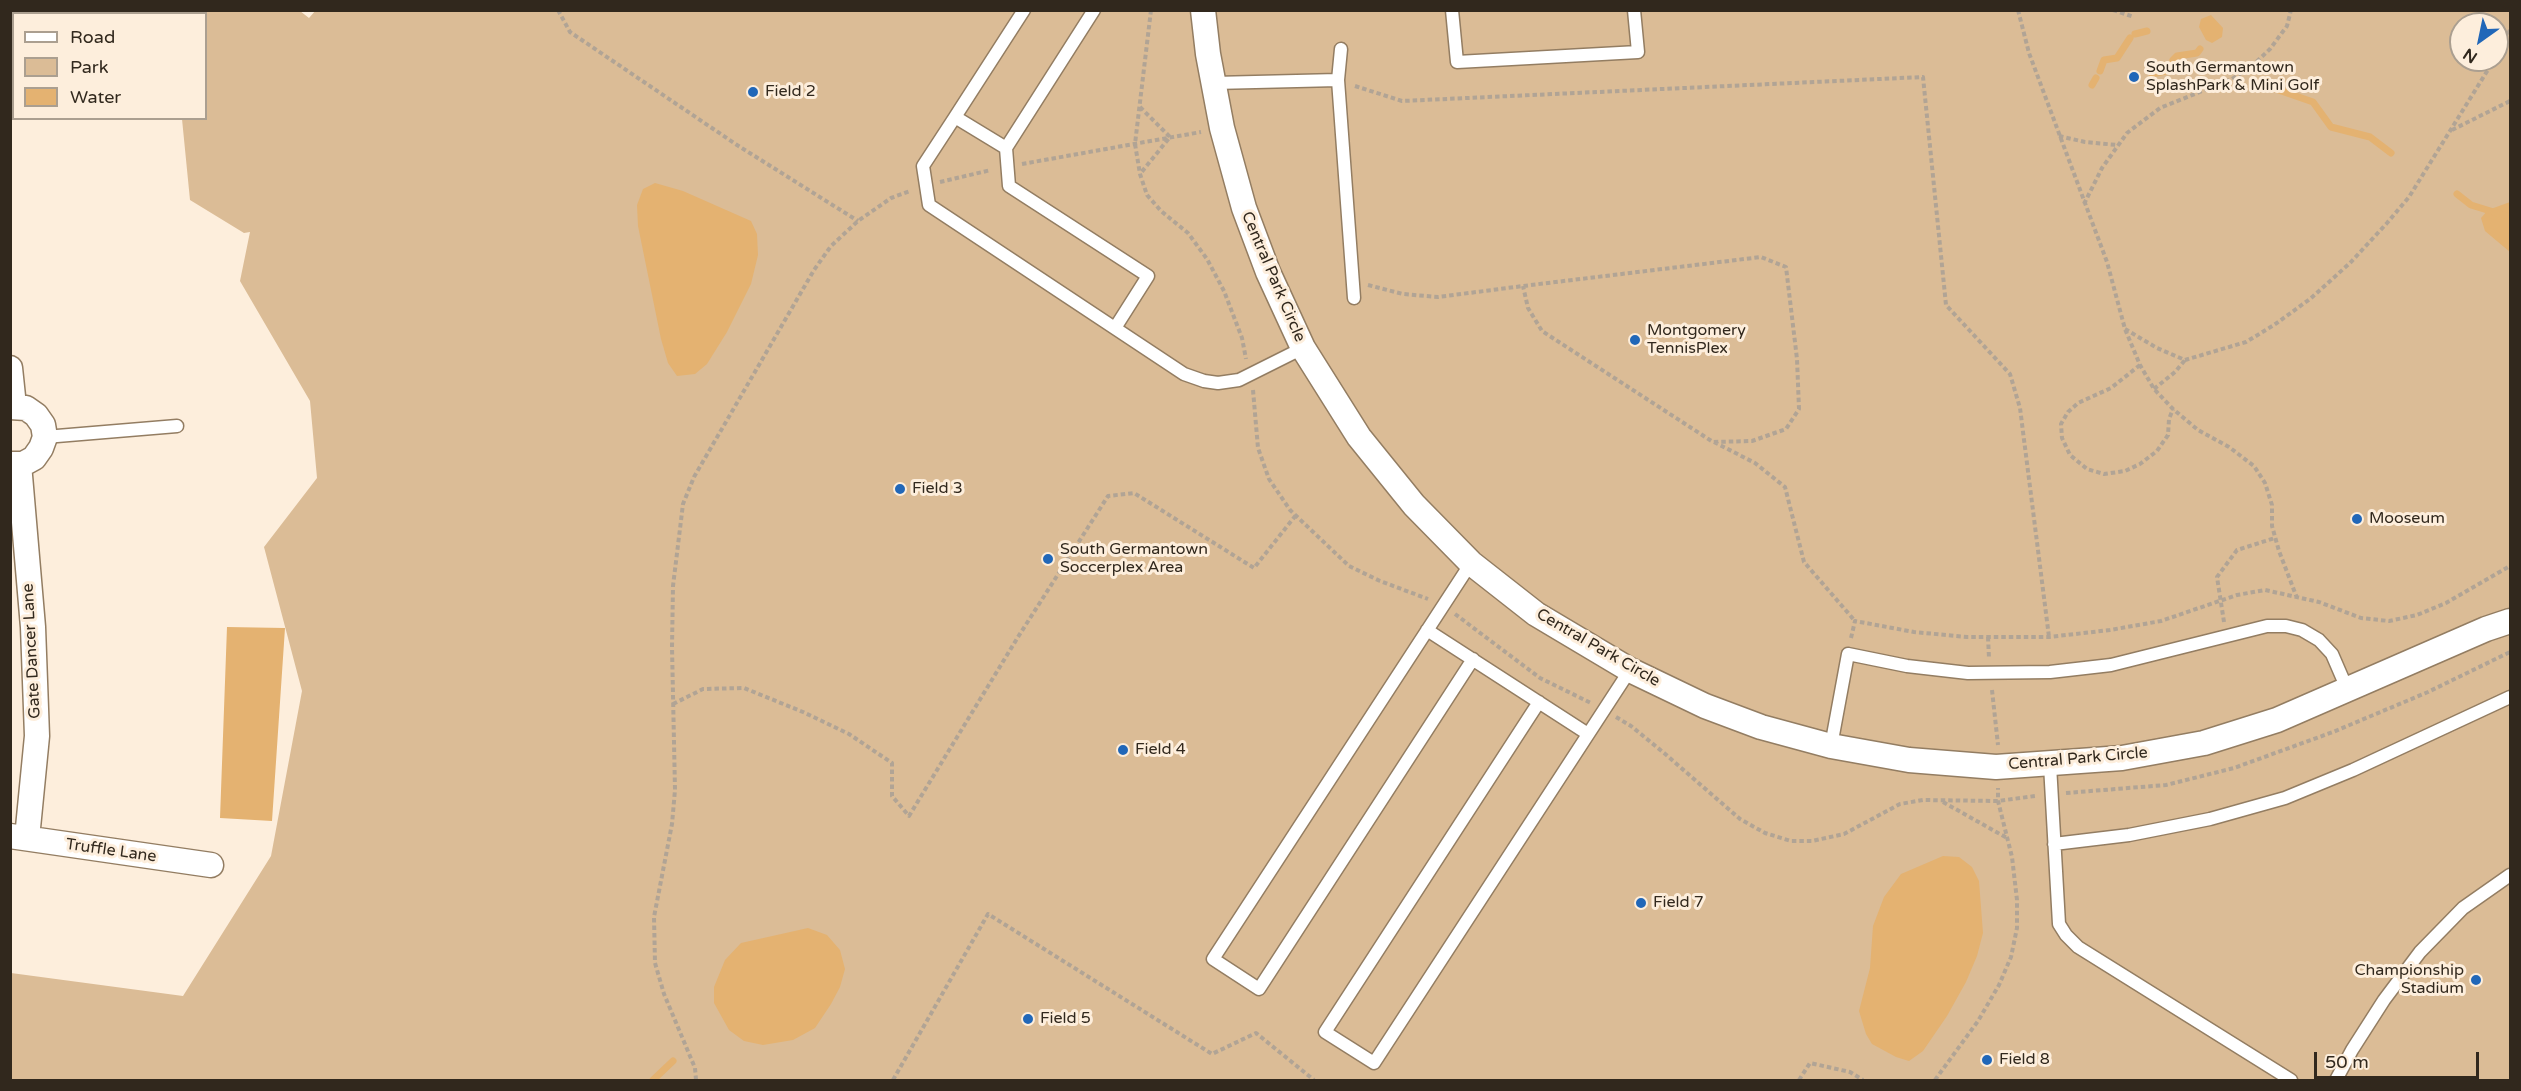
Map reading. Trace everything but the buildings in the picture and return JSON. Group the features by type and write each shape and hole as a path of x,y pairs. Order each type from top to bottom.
{"street":[{"name":"Central Park Circle","path":"1203,10 1222,128 1244,208 1268,272 1303,348 1359,437 1414,505 1471,563 1536,614 1630,670 1705,706 1761,727 1831,746 1909,760 1996,766 2050,765 2122,758 2204,743 2277,720 2486,629 2511,621"},
{"path":"10,368 12,406 26,408 36,415 45,437"},
{"name":"Gate Dancer Lane","path":"19,837 37,736 33,627 15,464 34,458 45,437"},
{"name":"Truffle Lane","path":"19,837 211,865"}],"lane":[{"path":"1024,10 923,166 929,206 1184,374 1218,383 1239,380 1303,348"},
{"path":"1094,10 1006,148 1010,186 1148,276 1115,328"},
{"path":"1452,10 1456,62 1638,52 1634,10"},
{"path":"1341,49 1338,80 1354,298"},
{"path":"1214,83 1338,80"},
{"path":"955,117 1006,148"},
{"path":"45,437 177,426"},
{"path":"1471,563 1214,959 1259,989 1473,659"},
{"path":"1831,746 1848,654 1907,666 1968,673 2050,672 2111,665 2267,626 2286,626 2302,630 2319,640 2331,654 2348,691"},
{"path":"1428,630 1588,734"},
{"path":"1539,702 1325,1032 1374,1063 1630,670"},
{"path":"2054,844 2129,835 2187,824 2285,798 2353,770 2511,697"},
{"path":"2050,765 2059,924 2078,947 2291,1080"},
{"path":"2336,1080 2384,1000 2420,952 2463,908 2511,875"}],"path":[{"path":"558,10 570,32 737,146 858,221"},
{"path":"1151,10 1135,144 1140,174 1147,195 1161,211 1188,233 1207,259 1224,291 1242,338 1248,375 1255,394 1258,448 1269,479 1296,515 1349,566 1380,581 1443,605 1540,678 1604,709 1631,726 1740,819 1765,833 1791,841 1812,842 1844,834 1900,804 1998,801 2051,794 2166,785 2234,768 2333,732 2428,692 2511,652"},
{"path":"2018,10 2029,53 2058,136 2107,262 2125,329 2140,365 2154,389 2173,409 2198,430 2229,447 2254,466 2265,483 2272,505 2272,526 2275,538 2297,598"},
{"path":"2113,10 2134,17"},
{"path":"2084,204 2117,145 2144,118 2160,108 2232,80 2252,66 2270,49 2287,26 2291,10"},
{"path":"2154,389 2175,372 2185,360 2246,342 2274,325 2310,299 2350,263 2409,197 2487,72"},
{"path":"1338,80 1402,102 1923,77 1946,305 2010,374 2020,408 2049,637"},
{"path":"2450,131 2511,101"},
{"path":"1139,107 1170,137"},
{"path":"696,1080 695,1068 664,994 655,963 654,917 672,824 675,790 673,586 683,504 694,477 814,270 831,246 858,221 891,198 926,186 1008,166 1222,128"},
{"path":"2058,136 2085,142 2117,145"},
{"path":"1140,174 1170,137"},
{"path":"1353,282 1403,294 1438,297 1761,257 1786,267 1797,359 1799,409 1786,429 1752,441 1713,442"},
{"path":"1523,286 1528,308 1542,331 1713,442 1755,463 1785,488 1804,562 1855,621 1914,632 1988,637 2049,637 2161,621 2237,595 2265,590 2319,602 2361,618 2389,621 2417,615 2446,603 2511,566"},
{"path":"2125,329 2157,348 2185,360"},
{"path":"2140,365 2111,388 2078,402 2068,412 2061,424 2062,438 2070,455 2087,469 2103,474 2125,471 2140,464 2157,451 2168,435 2169,419 2173,409"},
{"path":"673,704 703,689 744,688 822,721 849,734 892,763 892,796 909,816 1108,495 1134,493 1254,568 1296,515"},
{"path":"2228,637 2219,601 2217,577 2237,550 2275,538"},
{"path":"1848,654 1855,621"},
{"path":"1935,1080 1978,1021 1999,985 2011,957 2017,928 2017,900 1998,801 1996,766 1998,741 1989,673 1988,637"},
{"path":"1941,801 2007,839"},
{"path":"892,1080 988,914 1212,1054 1256,1034 1314,1080"},
{"path":"1799,1080 1810,1064 1850,1072 1863,1080"}],"green space":[{"path":"316,10 2510,11 2510,1080 11,1080 11,973 183,996 271,856 302,691 264,547 317,478 310,401 240,281 250,232 244,233 190,200 182,120 207,120 207,12 173,11 300,11 309,18"}],"water":[{"path":"2211,15 2223,28 2222,37 2212,43 2206,40 2199,27 2201,19"},
{"path":"655,183 683,191 751,221 757,234 758,255 751,284 727,332 707,364 695,374 677,376 668,363 661,339 638,226 637,205 643,189"},
{"path":"2510,202 2510,252 2485,231 2481,218 2488,210"},
{"path":"227,627 285,628 272,821 220,818"},
{"path":"1943,856 1959,857 1972,867 1979,881 1983,933 1977,956 1966,982 1947,1016 1923,1051 1909,1061 1872,1044 1866,1034 1859,1011 1870,968 1873,926 1884,897 1901,874"},
{"path":"808,928 827,935 840,950 845,969 840,987 831,1004 815,1028 793,1040 763,1045 744,1041 729,1030 714,1003 714,987 725,960 741,943"}],"waterway":[{"path":"2135,34 2147,31"},
{"path":"2100,71 2104,60 2117,58 2130,38"},
{"path":"2173,60 2177,56 2197,53 2200,49"},
{"path":"2152,74 2166,71 2169,66"},
{"path":"2092,85 2096,78"},
{"path":"2267,86 2313,102 2331,127 2370,137 2391,153"},
{"path":"2457,194 2471,205 2510,217"},
{"path":"653,1080 673,1061"}],"place":[{"name":"South Germantown SplashPark & Mini Golf","path":"2134,77"},
{"name":"Field 2","path":"753,92"},
{"name":"Montgomery TennisPlex","path":"1635,340"},
{"name":"Field 3","path":"900,489"},
{"name":"Mooseum","path":"2357,519"},
{"name":"South Germantown Soccerplex Area","path":"1048,559"},
{"name":"Field 4","path":"1123,750"},
{"name":"Field 7","path":"1641,903"},
{"name":"Championship Stadium","path":"2476,980"},
{"name":"Field 5","path":"1028,1019"},
{"name":"Field 8","path":"1987,1060"}]}
